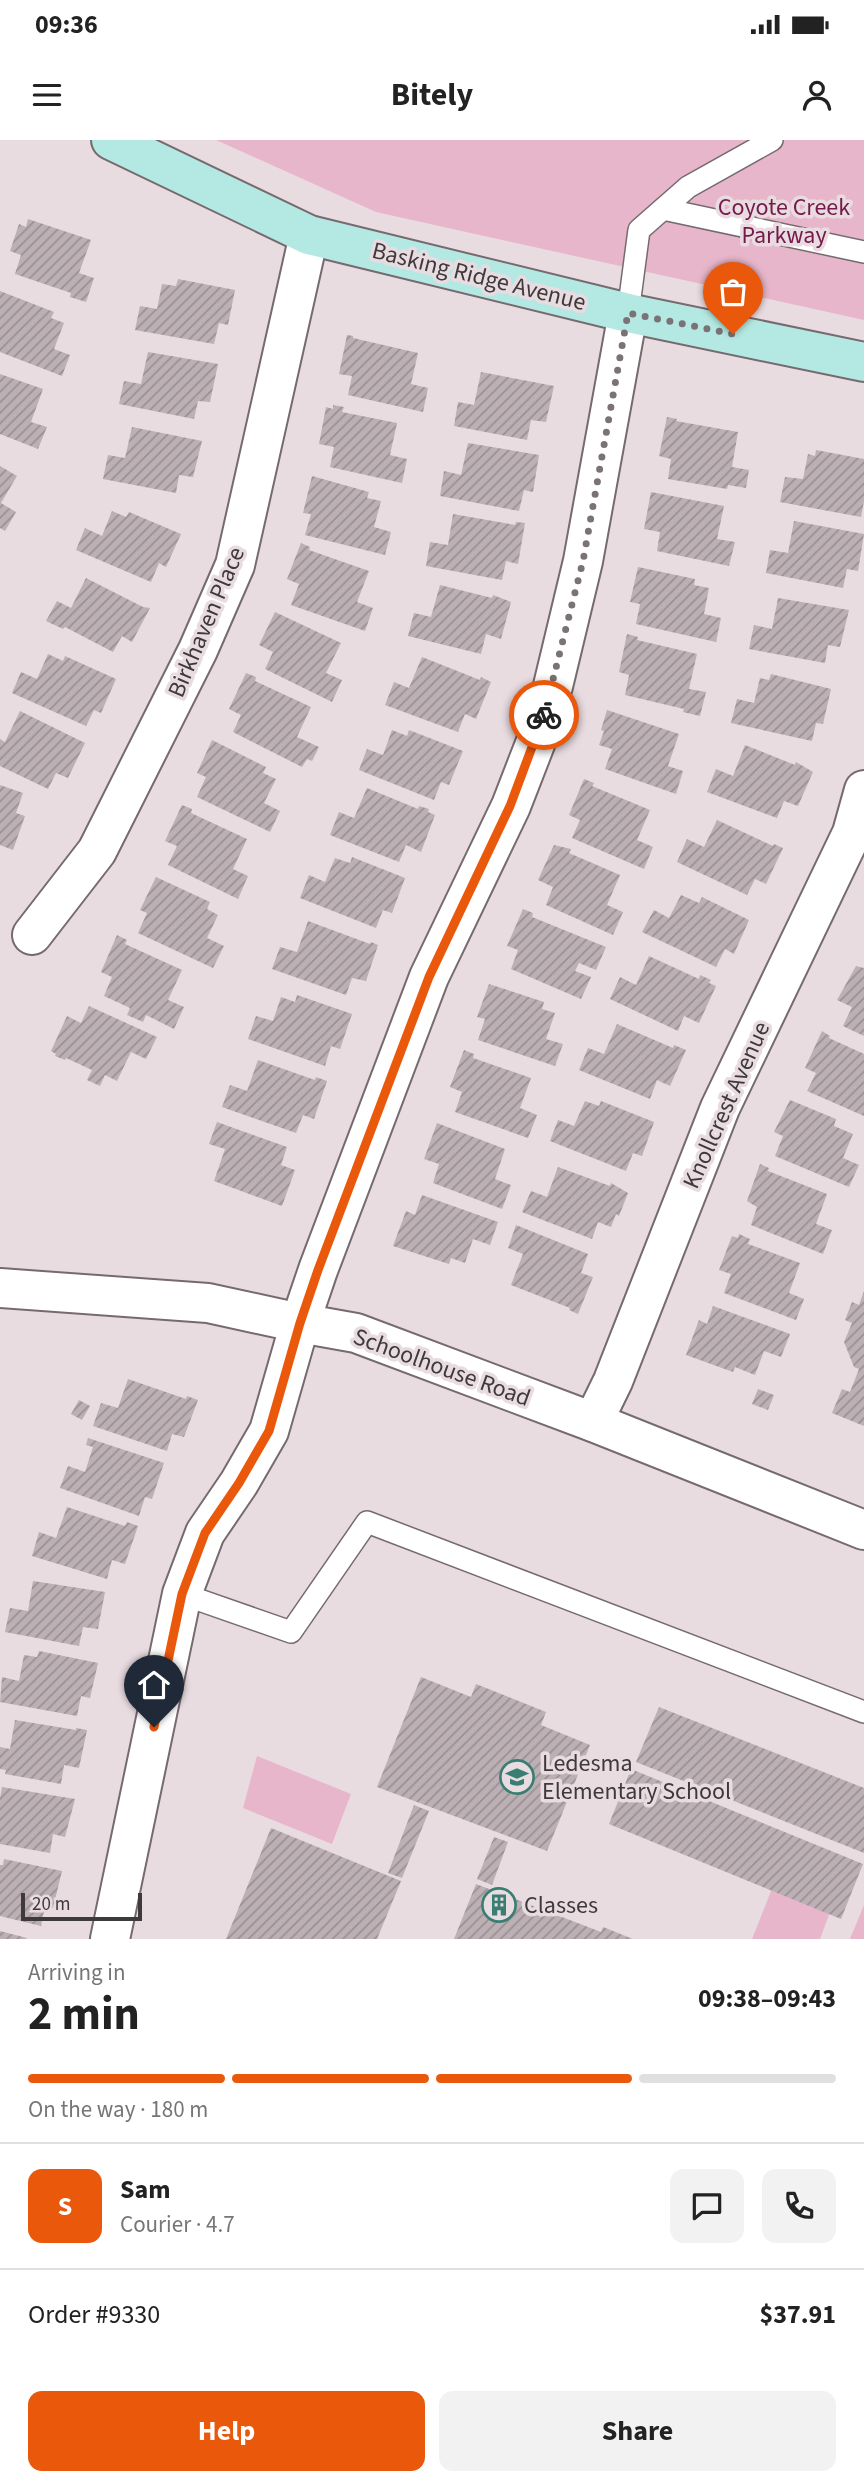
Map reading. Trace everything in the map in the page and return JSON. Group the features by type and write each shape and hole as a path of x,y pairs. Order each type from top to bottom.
{"street":[{"name":"Basking Ridge Avenue","path":"111,140 309,235 628,313 864,362"},
{"name":"Birkhaven Place","path":"32,935 97,851 198,650 235,565 309,235"},
{"path":"110,1939 182,1594 205,1533 239,1483 269,1431 318,1270 429,977 510,806 553,686 583,561 628,313"},
{"name":"Knollcrest Avenue","path":"593,1422 613,1381 720,1108 852,833 864,790"},
{"name":"Schoolhouse Road","path":"0,1288 208,1303 356,1333 593,1422 864,1530"}],"lane":[{"path":"628,313 639,230 688,187 772,140"},
{"path":"663,209 864,252"},
{"path":"182,1594 291,1632 367,1522 864,1712"}],"green space":[{"name":"Coyote Creek Parkway","path":"216,140 864,140 864,320 376,212"},
{"path":"257,1756 351,1794 332,1844 243,1808"},
{"path":"775,1881 833,1904 820,1939 752,1939"},
{"path":"864,1905 864,1939 850,1939"}],"building":[{"path":"28,219 91,240 79,273 94,278 86,302 70,297 71,293 15,274 21,255 10,251 19,224 26,227"},
{"path":"178,279 235,290 228,325 219,323 214,344 135,330 140,306 157,309 162,284 176,286"},
{"path":"0,291 54,312 51,318 64,323 54,349 70,355 62,376 0,352"},
{"path":"347,335 418,353 411,384 428,388 423,412 348,395 352,376 339,374"},
{"path":"148,352 218,364 210,402 198,401 194,419 119,404 124,381 141,384"},
{"path":"481,372 554,386 546,422 531,420 527,440 454,426 458,402 474,405"},
{"path":"0,374 43,389 31,422 47,427 38,449 0,434"},
{"path":"333,405 344,407 342,412 397,423 390,455 407,459 402,483 330,467 334,447 319,444 326,407 333,409"},
{"path":"667,417 738,432 732,467 749,470 746,488 728,485 727,489 668,479 671,459 659,456"},
{"path":"132,427 202,441 193,477 179,475 176,493 103,479 108,455 125,458"},
{"path":"468,443 539,455 533,492 524,490 519,511 440,496 444,471 461,475"},
{"path":"816,450 864,459 864,501 861,517 780,502 785,477 803,479 808,454 815,456"},
{"path":"0,466 17,476 1,503 16,512 5,531 0,528"},
{"path":"312,476 369,492 367,498 381,501 374,527 391,532 385,555 305,535 311,514 303,513"},
{"path":"651,492 724,506 717,539 735,542 729,566 657,551 660,532 644,529"},
{"path":"112,511 126,517 129,512 181,534 166,567 159,563 151,582 76,550 85,528 102,536"},
{"path":"453,514 515,525 516,522 525,523 518,564 506,561 502,580 426,566 430,542 448,545"},
{"path":"794,521 864,534 858,571 847,569 843,588 766,573 770,550 788,553"},
{"path":"301,543 310,547 309,550 369,571 357,602 373,608 365,631 291,605 299,584 287,579"},
{"path":"638,567 695,579 694,585 709,588 704,614 721,618 716,642 636,624 640,604 630,602"},
{"path":"86,578 150,608 132,642 122,636 113,652 65,627 63,629 46,621 57,601 71,608"},
{"path":"440,585 492,598 493,595 511,602 501,639 486,634 481,654 408,636 414,613 431,617"},
{"path":"778,598 849,610 840,647 828,645 825,663 749,649 754,625 772,629"},
{"path":"275,612 341,643 326,673 342,680 332,702 265,669 273,652 259,645"},
{"path":"627,634 638,637 637,640 697,654 689,689 706,692 700,716 683,712 684,709 625,695 629,675 619,672"},
{"path":"48,654 63,661 65,656 116,679 101,713 94,710 86,726 12,693 21,672 37,679"},
{"path":"422,657 491,682 476,719 465,714 458,732 385,705 394,682 409,688"},
{"path":"246,673 256,677 255,681 311,707 297,737 319,747 312,761 307,759 302,767 233,732 241,715 229,709"},
{"path":"771,674 831,689 823,724 816,723 812,741 731,723 737,699 754,703 760,678 769,680"},
{"path":"607,710 679,734 668,766 683,771 676,794 605,769 612,749 599,745"},
{"path":"20,711 85,743 68,778 56,773 48,789 0,766 0,739 5,742"},
{"path":"392,730 407,736 409,730 463,751 449,785 441,782 434,800 359,770 367,749 383,755"},
{"path":"212,740 266,767 263,773 276,779 264,803 280,811 270,832 197,797 206,777 197,773"},
{"path":"745,745 795,765 796,762 813,772 798,806 784,801 777,818 707,792 716,769 733,776"},
{"path":"584,779 594,783 592,786 650,810 637,840 653,847 644,869 572,838 580,820 569,815"},
{"path":"0,785 23,793 16,813 25,816 13,850 0,845"},
{"path":"367,788 418,809 419,806 429,809 428,812 435,815 421,852 406,845 399,862 330,835 339,812 354,818"},
{"path":"182,805 192,809 191,813 247,839 233,869 248,876 238,899 168,865 177,846 165,841"},
{"path":"717,820 783,848 766,884 755,879 747,895 677,862 687,839 704,847"},
{"path":"554,845 571,849 569,853 620,875 607,905 623,912 613,935 546,905 553,887 538,880"},
{"path":"352,857 405,878 392,913 383,910 376,928 300,898 309,875 325,882 335,858 350,863"},
{"path":"156,877 210,902 207,909 218,915 207,938 224,946 213,968 138,933 147,913 140,910"},
{"path":"681,895 699,903 702,897 749,920 734,954 725,949 716,967 642,932 654,910 669,918"},
{"path":"523,909 533,913 532,917 606,947 596,970 579,963 575,971 591,977 581,999 511,969 518,950 507,946"},
{"path":"308,921 378,945 366,981 352,978 346,995 272,969 280,947 297,952"},
{"path":"117,935 127,940 125,944 182,970 168,1000 184,1007 174,1029 146,1015 143,1022 127,1015 130,1008 104,996 112,977 101,972"},
{"path":"649,956 699,979 700,975 711,980 709,983 716,986 699,1023 684,1016 678,1031 610,999 620,977 636,985"},
{"path":"856,966 864,968 864,1036 843,1026 852,1007 837,1000"},
{"path":"489,984 544,1002 542,1009 555,1013 546,1039 563,1044 555,1066 478,1040 485,1019 477,1017"},
{"path":"297,995 352,1014 340,1049 331,1046 325,1066 248,1039 256,1016 273,1021 281,997 295,1002"},
{"path":"89,1006 157,1037 146,1059 131,1052 117,1081 105,1075 100,1086 87,1080 92,1070 55,1056 51,1051 67,1016 81,1023"},
{"path":"617,1024 673,1048 674,1045 686,1050 670,1086 657,1080 650,1099 579,1070 588,1048 604,1054"},
{"path":"822,1031 830,1036 829,1038 864,1054 864,1116 807,1091 816,1073 805,1068"},
{"path":"464,1050 474,1054 473,1058 531,1078 520,1108 537,1115 528,1138 455,1112 462,1092 450,1087"},
{"path":"258,1060 315,1080 316,1077 327,1081 314,1119 303,1115 296,1133 222,1107 230,1085 247,1091"},
{"path":"790,1100 836,1119 834,1126 853,1134 843,1158 859,1165 849,1187 775,1156 783,1136 774,1132"},
{"path":"585,1101 599,1106 601,1101 654,1122 642,1156 633,1153 626,1171 550,1141 558,1120 574,1126"},
{"path":"217,1122 287,1147 281,1165 295,1170 282,1206 214,1181 225,1149 209,1144"},
{"path":"437,1123 505,1149 495,1179 511,1185 502,1209 433,1183 439,1164 424,1159"},
{"path":"760,1164 769,1168 768,1171 827,1194 816,1224 832,1230 823,1254 751,1225 757,1207 747,1201"},
{"path":"558,1167 610,1186 611,1183 628,1193 619,1216 616,1214 611,1227 598,1222 592,1239 522,1212 531,1191 547,1197"},
{"path":"422,1195 498,1222 490,1245 473,1239 465,1263 451,1258 449,1264 393,1246 406,1211 415,1215"},
{"path":"516,1225 588,1254 581,1273 593,1277 578,1314 569,1310 570,1308 511,1285 523,1254 508,1248"},
{"path":"739,1234 750,1239 748,1244 800,1263 789,1293 804,1299 796,1320 724,1293 731,1274 719,1270 732,1236 738,1238"},
{"path":"864,1291 864,1426 832,1413 842,1389 850,1392 859,1369 854,1367 844,1342 852,1323 845,1320 852,1302 859,1305"},
{"path":"713,1306 790,1334 781,1357 764,1351 755,1375 735,1367 733,1372 686,1355 699,1320 707,1324"},
{"path":"128,1379 186,1399 187,1396 198,1400 184,1437 172,1434 167,1451 93,1426 101,1403 118,1408"},
{"path":"758,1389 774,1395 768,1410 752,1404"},
{"path":"79,1400 90,1406 82,1420 71,1414"},
{"path":"88,1438 164,1463 152,1499 145,1497 139,1516 60,1488 68,1466 85,1472 93,1447 86,1445"},
{"path":"67,1507 125,1526 127,1522 138,1526 125,1564 112,1560 107,1579 32,1556 39,1532 56,1538"},
{"path":"33,1581 105,1592 98,1629 83,1627 79,1646 5,1632 10,1608 28,1611"},
{"path":"39,1651 98,1663 90,1698 81,1696 77,1716 0,1702 2,1677 19,1681 24,1655 37,1657"},
{"path":"421,1677 471,1697 476,1684 546,1712 541,1725 590,1745 547,1851 377,1787"},
{"path":"659,1707 864,1788 864,1853 636,1762"},
{"path":"15,1720 87,1730 79,1768 64,1765 61,1784 5,1774 6,1770 0,1769 0,1747 10,1749"},
{"path":"631,1769 863,1864 841,1919 609,1824"},
{"path":"2,1787 75,1799 65,1837 53,1834 50,1853 0,1844"},
{"path":"414,1805 429,1811 402,1878 388,1873"},
{"path":"271,1828 401,1881 377,1939 226,1939"},
{"path":"494,1837 508,1842 492,1885 477,1879"},
{"path":"4,1859 62,1871 53,1908 45,1906 41,1926 0,1916 0,1865 3,1865"},
{"name":"Classes","path":"476,1884 601,1932 603,1927 633,1939 454,1939"},
{"path":"0,1931 27,1938 0,1939"}],"way so far":[{"path":"544,715 583,561 628,313 733,334"}],"place":[{"name":"Ledesma Elementary School","path":"517,1777"},
{"name":"Classes","path":"499,1905"}],"route":[{"path":"154,1727 182,1594 205,1533 239,1483 269,1431 318,1270 429,977 510,806 544,715"}]}
